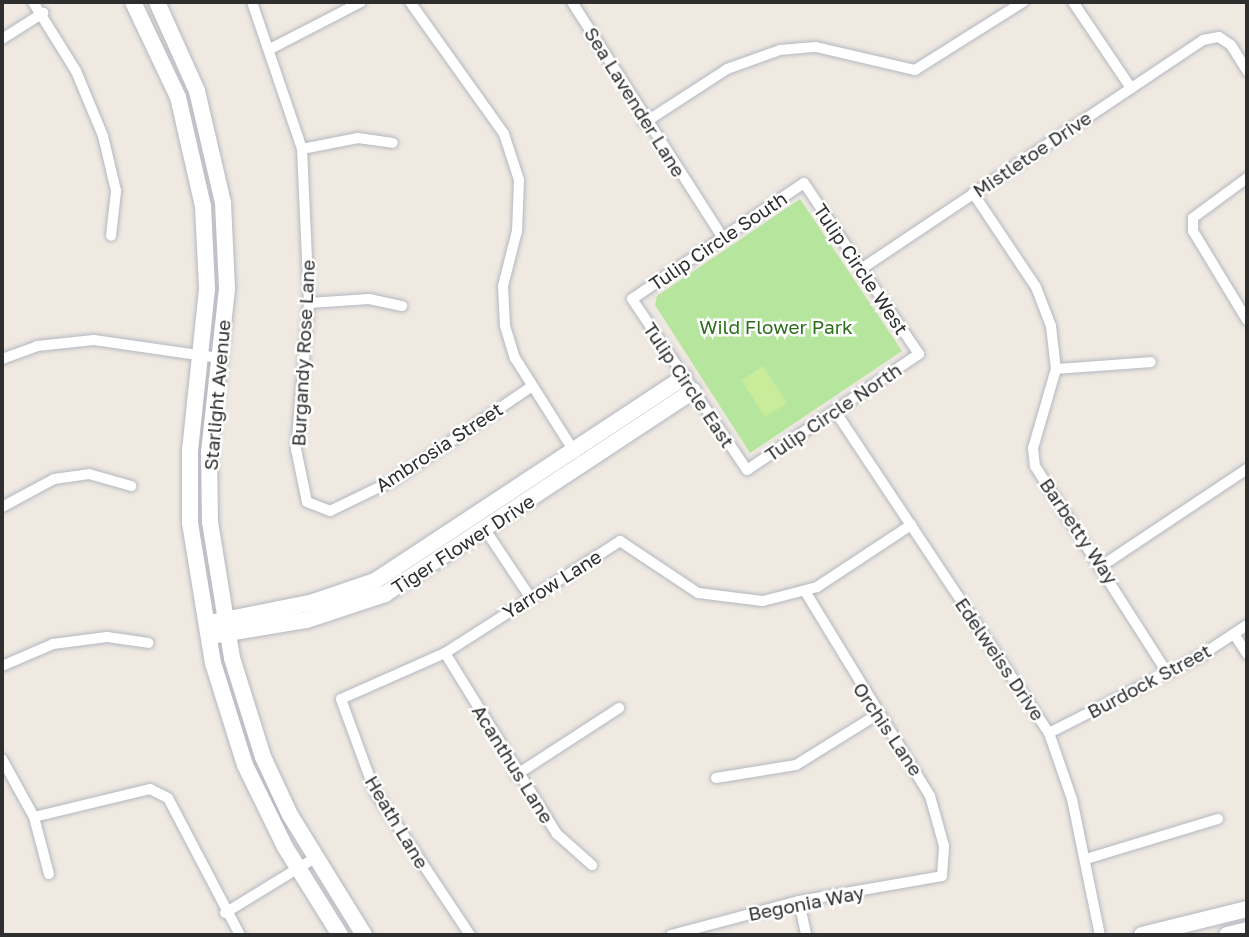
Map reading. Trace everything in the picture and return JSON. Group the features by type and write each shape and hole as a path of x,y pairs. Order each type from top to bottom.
{"street":[{"path":"33,2 43,13 103,136 116,191 111,236"},
{"name":"Starlight Avenue","path":"134,2 160,52 194,153 206,250 190,523 206,630 245,765 298,869 340,935"},
{"name":"Starlight Avenue","path":"157,2 197,90 223,203 227,289 219,358 210,522 225,627 263,757 313,859 364,935"},
{"name":"Burgandy Rose Lane","path":"252,2 272,48 302,149 309,303 296,449 307,502"},
{"path":"272,48 361,2"},
{"path":"410,2 504,134 519,180 517,231 503,286 505,326 531,387 578,458"},
{"path":"644,123 727,69 780,51 816,47 915,71 1023,2"},
{"path":"1073,2 1131,88"},
{"name":"Sea Lavender Lane","path":"578,4 644,123 722,237"},
{"path":"2,39 43,13"},
{"name":"Mistletoe Drive","path":"860,269 1203,40 1219,37 1231,45 1247,71"},
{"path":"302,149 358,138 393,143"},
{"path":"1247,178 1204,207 1193,218 1193,231 1247,320"},
{"name":"Tulip Circle South","path":"632,299 804,183"},
{"name":"Tulip Circle West","path":"804,183 919,354"},
{"name":"Barbetty Way","path":"973,193 1036,287 1051,326 1056,369 1032,448 1035,466 1103,565 1168,674"},
{"path":"309,303 369,299 402,306"},
{"name":"Tulip Circle East","path":"632,299 747,470"},
{"path":"2,359 37,346 94,340 219,358"},
{"name":"Tulip Circle North","path":"747,470 919,354"},
{"path":"1056,369 1151,362"},
{"name":"Tiger Flower Drive","path":"225,627 375,581 578,458 688,384"},
{"name":"Ambrosia Street","path":"307,502 330,512 394,480 531,387"},
{"name":"Edelweiss Drive","path":"835,411 1049,733 1086,859 1100,935"},
{"name":"Tiger Flower Drive","path":"206,630 347,610 413,579 486,531 578,458"},
{"path":"1103,565 1247,468"},
{"path":"2,507 54,479 89,474 131,486"},
{"name":"Yarrow Lane","path":"341,699 445,653 620,541 698,593 763,601 805,591 911,525"},
{"path":"486,531 530,597"},
{"name":"Orchis Lane","path":"805,591 930,796 944,846 942,876"},
{"name":"Burdock Street","path":"1049,733 1168,674 1247,625"},
{"path":"1234,634 1247,654"},
{"path":"2,666 53,644 107,637 149,643"},
{"name":"Acanthus Lane","path":"445,653 516,775 556,834 592,865"},
{"name":"Heath Lane","path":"341,699 375,792 470,935"},
{"path":"516,775 619,708"},
{"path":"716,778 796,765 878,714"},
{"path":"2,759 34,817 49,874"},
{"path":"34,817 150,789 168,798 225,913 240,935"},
{"path":"1086,859 1218,819"},
{"path":"225,913 313,859"},
{"name":"Begonia Way","path":"671,935 799,901 942,876"},
{"path":"799,901 806,935"},
{"path":"1142,935 1247,909"},
{"path":"1227,935 1247,930"}],"green space":[{"name":"Wild Flower Park","path":"800,199 902,351 750,453 655,305 657,296"},
{"path":"763,366 787,403 765,417 741,380"}]}
